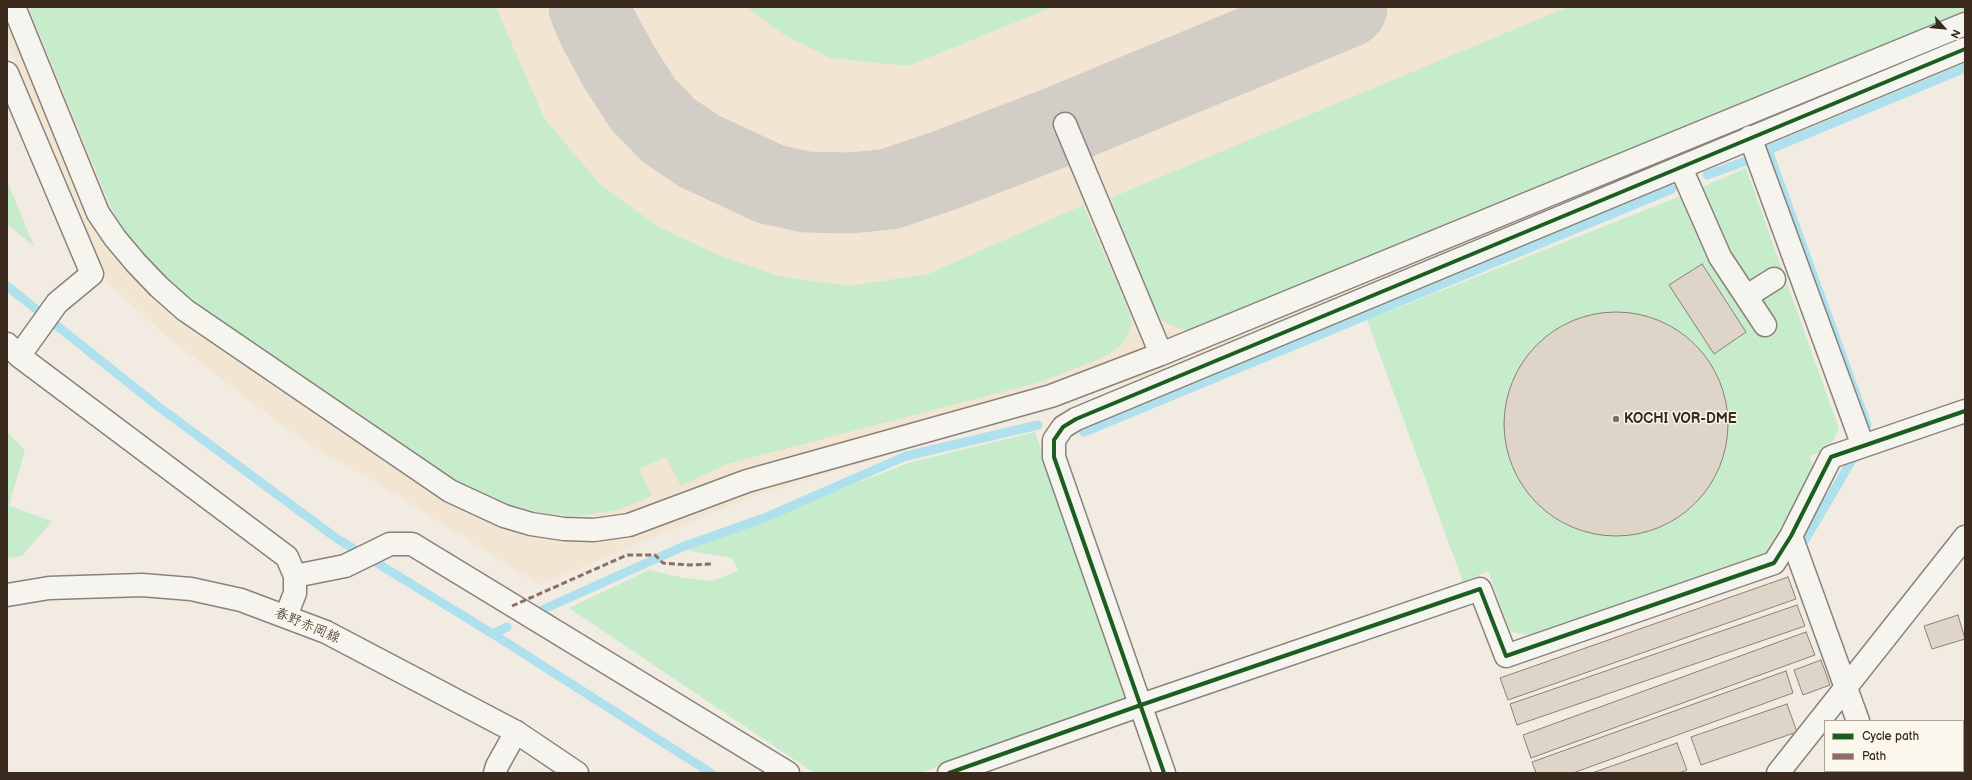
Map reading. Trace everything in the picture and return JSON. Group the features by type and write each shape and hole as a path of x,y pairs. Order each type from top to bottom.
{"street":[{"path":"14,7 98,213 136,263 185,310 427,477 477,505 531,524 564,529 594,530 629,525 747,481 1051,396 1161,354 1965,24"},
{"path":"1164,773 1054,457 1054,440 1062,427 1076,419 1681,168 1750,137 1965,50"},
{"path":"7,74 92,274 57,303 19,346 287,557 295,576 295,593 286,616"},
{"path":"1066,124 1161,354"},
{"path":"1750,137 1863,446"},
{"path":"1681,168 1720,258 1747,296 1765,325"},
{"path":"1747,296 1774,279"},
{"path":"949,773 1141,705 1480,589 1506,656 1774,563 1790,536 1831,457 1965,412"},
{"path":"1790,536 1858,720"},
{"path":"1778,773 1965,537"},
{"path":"295,576 345,566 390,544 412,544 788,773"},
{"name":"春野赤岡線","path":"7,595 49,588 142,585 191,589 240,600 326,632 516,732 577,773"},
{"path":"495,773 497,766 516,732"}],"shaded area":[{"path":"7,7 1965,7 1965,39 1159,372 748,498 540,585 369,478 326,455 275,420 166,336 109,284 7,42"}],"green space":[{"path":"28,7 496,7 544,118 600,184 657,226 716,254 778,276 849,286 928,274 1083,205 1128,309 1132,321 1128,336 1118,348 1106,356 1044,381 727,464 681,486 666,457 639,469 652,496 618,510 578,516 548,514 489,500 414,462 191,300 141,255 124,231 110,205"},
{"path":"747,7 1053,7 908,66 831,58 782,34"},
{"path":"1568,7 1965,7 1965,13 1200,328 1187,330 1175,327 1163,321 1156,312 1110,198"},
{"path":"1746,168 1839,429 1829,449 1810,456 1814,471 1764,555 1532,636 1510,631 1488,571 1463,582 1367,320 1691,192"},
{"path":"7,181 34,246 7,224"},
{"path":"7,432 25,450 9,506 52,521 22,556 7,558"},
{"path":"1035,432 1128,699 920,773 814,773 569,608 649,570 684,578 712,581 738,571 732,558 686,550 908,463"}],"building":[{"path":"1702,264 1746,332 1714,354 1669,285"},
{"name":"KOCHI VOR-DME","path":"1605,312 1627,312 1659,320 1669,325 1687,337 1703,353 1720,381 1726,402 1728,424 1726,446 1720,467 1703,495 1687,511 1659,528 1627,536 1605,536 1573,528 1563,523 1545,511 1529,495 1512,467 1504,435 1504,413 1512,381 1517,371 1529,353 1545,337 1573,320"},
{"path":"1788,577 1796,599 1508,700 1500,678"},
{"path":"1797,605 1805,626 1517,725 1510,704"},
{"path":"1958,615 1965,639 1932,649 1924,626"},
{"path":"1806,632 1815,655 1531,758 1523,735"},
{"path":"1821,660 1830,685 1803,695 1794,670"},
{"path":"1786,671 1793,693 1573,773 1536,773 1532,762"},
{"path":"1787,704 1797,732 1701,765 1691,737"},
{"path":"1677,743 1687,770 1679,773 1592,773"}],"waterway":[{"path":"1867,425 1768,150 1965,68"},
{"path":"1707,175 1746,161"},
{"path":"1084,432 1672,189"},
{"path":"7,286 159,407 336,538 493,634 711,773"},
{"path":"544,609 682,547 764,518 906,456 1038,425"},
{"path":"1805,540 1852,460"},
{"path":"493,634 507,627"}],"taxiway":[{"path":"589,7 597,26 619,67 643,104 668,130 699,151 770,184 806,192 850,193 890,189 951,168 1065,124 1347,7"}],"marked path":[{"path":"512,606 627,555 655,555 663,563 689,565 712,564"}],"cycle path":[{"path":"1164,773 1054,457 1054,440 1063,427 1076,419 1965,49"},
{"path":"949,773 1141,705 1480,589 1506,656 1774,563 1791,536 1831,457 1965,411"}],"place":[{"name":"KOCHI VOR-DME","path":"1616,419"}]}
